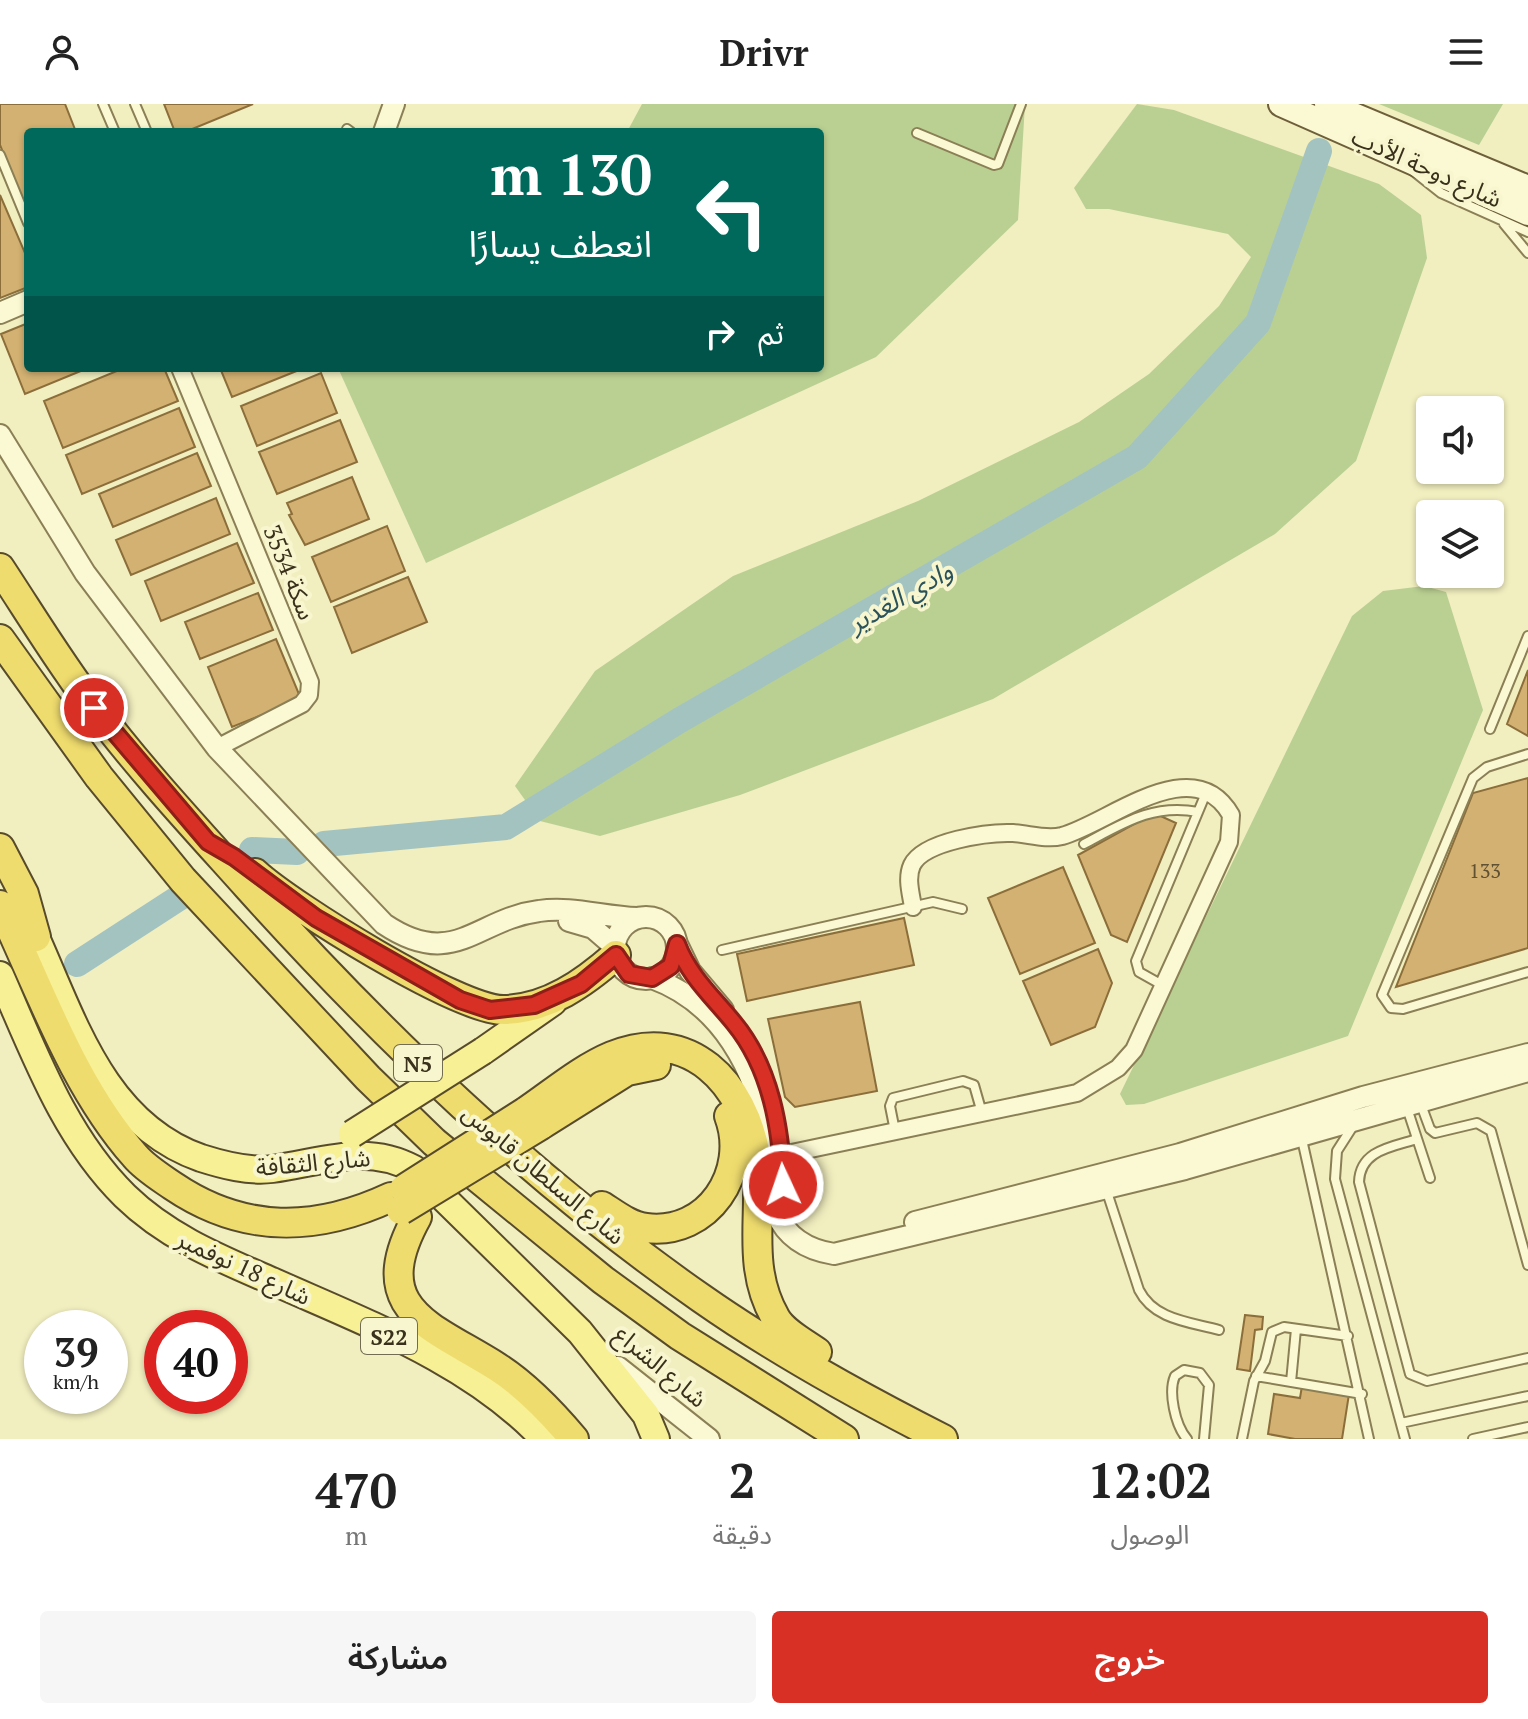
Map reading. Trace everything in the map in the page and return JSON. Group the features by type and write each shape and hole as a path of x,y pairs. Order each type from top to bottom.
{"highway":[{"name":"شارع السلطان قابوس","path":"0,568 94,708 208,842 298,942 452,1096 558,1190 702,1299 858,1395 943,1439"},
{"name":"شارع السلطان قابوس","path":"0,639 99,777 183,880 357,1067 434,1142 506,1203 680,1336 844,1439"},
{"path":"208,842 234,857 316,918 470,1004 490,1010 517,1009 566,993 616,951"},
{"path":"0,848 24,894 36,937"},
{"path":"0,905 93,1097 137,1159 163,1180 214,1209 270,1223 327,1221 403,1208 533,1118 627,1071 671,1064 689,1069 724,1100 732,1122 735,1145 729,1183 716,1201 685,1224 660,1229 642,1228 598,1204 452,1096"},
{"path":"0,945 89,1125 119,1162 171,1204 223,1230 280,1240 337,1236 403,1208 448,1184 533,1118 590,1068 636,1049 679,1051 712,1067 734,1094 747,1123 756,1159 757,1263 776,1320 796,1338 956,1439"},
{"path":"403,1208 398,1275 413,1313 429,1329 511,1378 574,1439"}],"main road":[{"name":"شارع دوحة الأدب","path":"1281,104 1528,213"},
{"name":"شارع دوحة الأدب","path":"1327,104 1528,188"},
{"name":"شارع الثقافة","path":"0,863 103,1080 128,1112 158,1136 192,1155 249,1169 269,1169 358,1154 401,1162 414,1169 580,1332"},
{"name":"شارع 18 نوفمبر","path":"0,975 69,1123 97,1164 142,1212 198,1249 339,1311 462,1371 514,1409 544,1439"},
{"path":"71,1013 118,1084 144,1108 188,1136 230,1150 275,1154 307,1150 352,1134 483,1051 566,993"},
{"path":"580,1332 646,1415 656,1439"}],"street":[{"path":"385,128 394,104"},
{"path":"0,313 24,303"},
{"name":"سكة 3534","path":"182,372 310,682 309,695 302,704 217,748"},
{"path":"0,435 85,573 217,748 384,924 406,937 431,942 466,940 514,916 542,910 652,917 666,924 690,971 736,1026 756,1060 774,1107 782,1155 784,1194 794,1219 815,1236 844,1240 1180,1154 1363,1097 1528,1069"},
{"path":"782,1155 1077,1093 1099,1083 1134,1050 1164,986 1233,833 1227,807 1206,793 1180,788 1152,795 1057,837 986,834 923,853 909,875 913,907"},
{"path":"616,951 623,926 637,918"},
{"path":"486,931 529,922 564,920 593,928 616,951 629,974 652,978 699,1003 736,1049 764,1119 774,1206 791,1235 811,1248 846,1253 1106,1189 1528,1069"},
{"path":"652,978 671,966 677,944"},
{"name":"شارع الشراع","path":"580,1332 649,1394 709,1439"}],"lane":[{"path":"135,104 145,128"},
{"path":"917,133 998,164 1021,104"},
{"path":"107,107 114,128"},
{"path":"0,155 24,213"},
{"path":"1403,156 1430,187 1528,232"},
{"path":"1498,218 1528,253"},
{"path":"1490,729 1528,636"},
{"path":"1528,754 1487,767 1473,778 1382,995 1391,1008 1403,1009 1528,972"},
{"path":"1164,986 1139,972 1136,961 1206,793"},
{"path":"1084,844 1147,812 1172,809 1198,812"},
{"path":"722,950 913,907 943,902 962,909"},
{"path":"895,1131 890,1106 893,1098 958,1082 974,1085 982,1113"},
{"path":"1413,1102 1417,1139 1430,1178"},
{"path":"1413,1102 1435,1133 1477,1123 1489,1127 1528,1265"},
{"path":"1366,1115 1345,1134 1335,1170 1405,1439"},
{"path":"1301,1133 1362,1394 1369,1439"},
{"path":"1417,1139 1373,1153 1359,1174 1382,1272 1413,1378 1427,1381 1528,1358"},
{"path":"1106,1189 1142,1297 1168,1317 1219,1330"},
{"path":"1362,1276 1382,1272"},
{"path":"1242,1439 1256,1376 1265,1361 1272,1332 1279,1327 1348,1336"},
{"path":"1291,1382 1296,1329"},
{"path":"1187,1439 1178,1423 1172,1385 1175,1376 1184,1370 1200,1373 1209,1385 1204,1439"},
{"path":"1256,1376 1362,1394"},
{"path":"1401,1423 1528,1396"},
{"path":"1473,1439 1528,1427"}],"green space":[{"path":"642,104 1025,104 1018,220 876,357 426,563 340,372 824,372 824,128 629,128"},
{"path":"1137,104 1174,110 1379,184 1421,215 1427,258 1356,461 1275,534 993,699 740,795 600,836 540,821 515,786 595,671 733,576 918,501 1079,422 1149,374 1219,306 1251,257 1228,234 1109,209 1086,209 1074,188"},
{"path":"1379,104 1503,104 1479,145"},
{"path":"1416,587 1446,592 1483,710 1348,1036 1144,1104 1126,1105 1120,1094 1352,616 1383,591"}],"building":[{"path":"0,104 65,104 74,128 24,128 24,204 0,145"},
{"path":"164,104 253,104 195,128 173,128"},
{"path":"0,195 24,251 24,289 0,298"},
{"path":"24,325 24,372 78,372 25,394 1,334"},
{"path":"114,372 166,372 178,401 63,448 44,401"},
{"path":"222,372 294,372 232,397"},
{"path":"321,373 337,413 257,446 241,406"},
{"path":"179,408 195,447 82,494 66,455"},
{"path":"340,420 357,462 277,494 259,452"},
{"path":"197,453 211,486 113,527 99,494"},
{"path":"352,477 369,519 305,545 289,515 292,514 287,503"},
{"path":"216,498 230,534 131,575 116,540"},
{"path":"387,526 405,571 331,602 312,557"},
{"path":"237,543 254,583 161,621 145,581"},
{"path":"408,577 427,622 352,653 334,607"},
{"path":"258,593 273,630 200,659 185,622"},
{"path":"276,639 301,699 232,727 208,667"},
{"path":"1528,670 1528,736 1507,724"},
{"path":"1528,778 1528,948 1396,987 1473,793"},
{"path":"1154,813 1176,823 1127,942 1111,935 1078,855"},
{"path":"1063,867 1095,943 1020,974 988,898"},
{"path":"904,918 914,965 747,1001 737,954"},
{"path":"1098,949 1112,983 1095,1027 1051,1045 1023,981"},
{"path":"860,1002 877,1091 795,1107 785,1097 768,1019"},
{"path":"1245,1315 1263,1317 1262,1329 1255,1330 1250,1371 1237,1369"},
{"path":"1302,1386 1349,1394 1342,1439 1295,1439 1268,1434 1274,1394 1300,1398"}],"waterway":[{"name":"وادي الغدير","path":"324,844 506,827 680,720 1137,457 1258,323 1319,151"},
{"name":"وادي الغدير","path":"252,850 297,852"},
{"name":"وادي الغدير","path":"77,964 188,892"}],"route":[{"path":"94,708 208,842 245,865 284,898 460,1000 490,1010 534,1005 581,984 616,955 629,974 652,978 666,972 671,966 677,944 695,978 736,1026 764,1078 781,1139 783,1185"}]}
